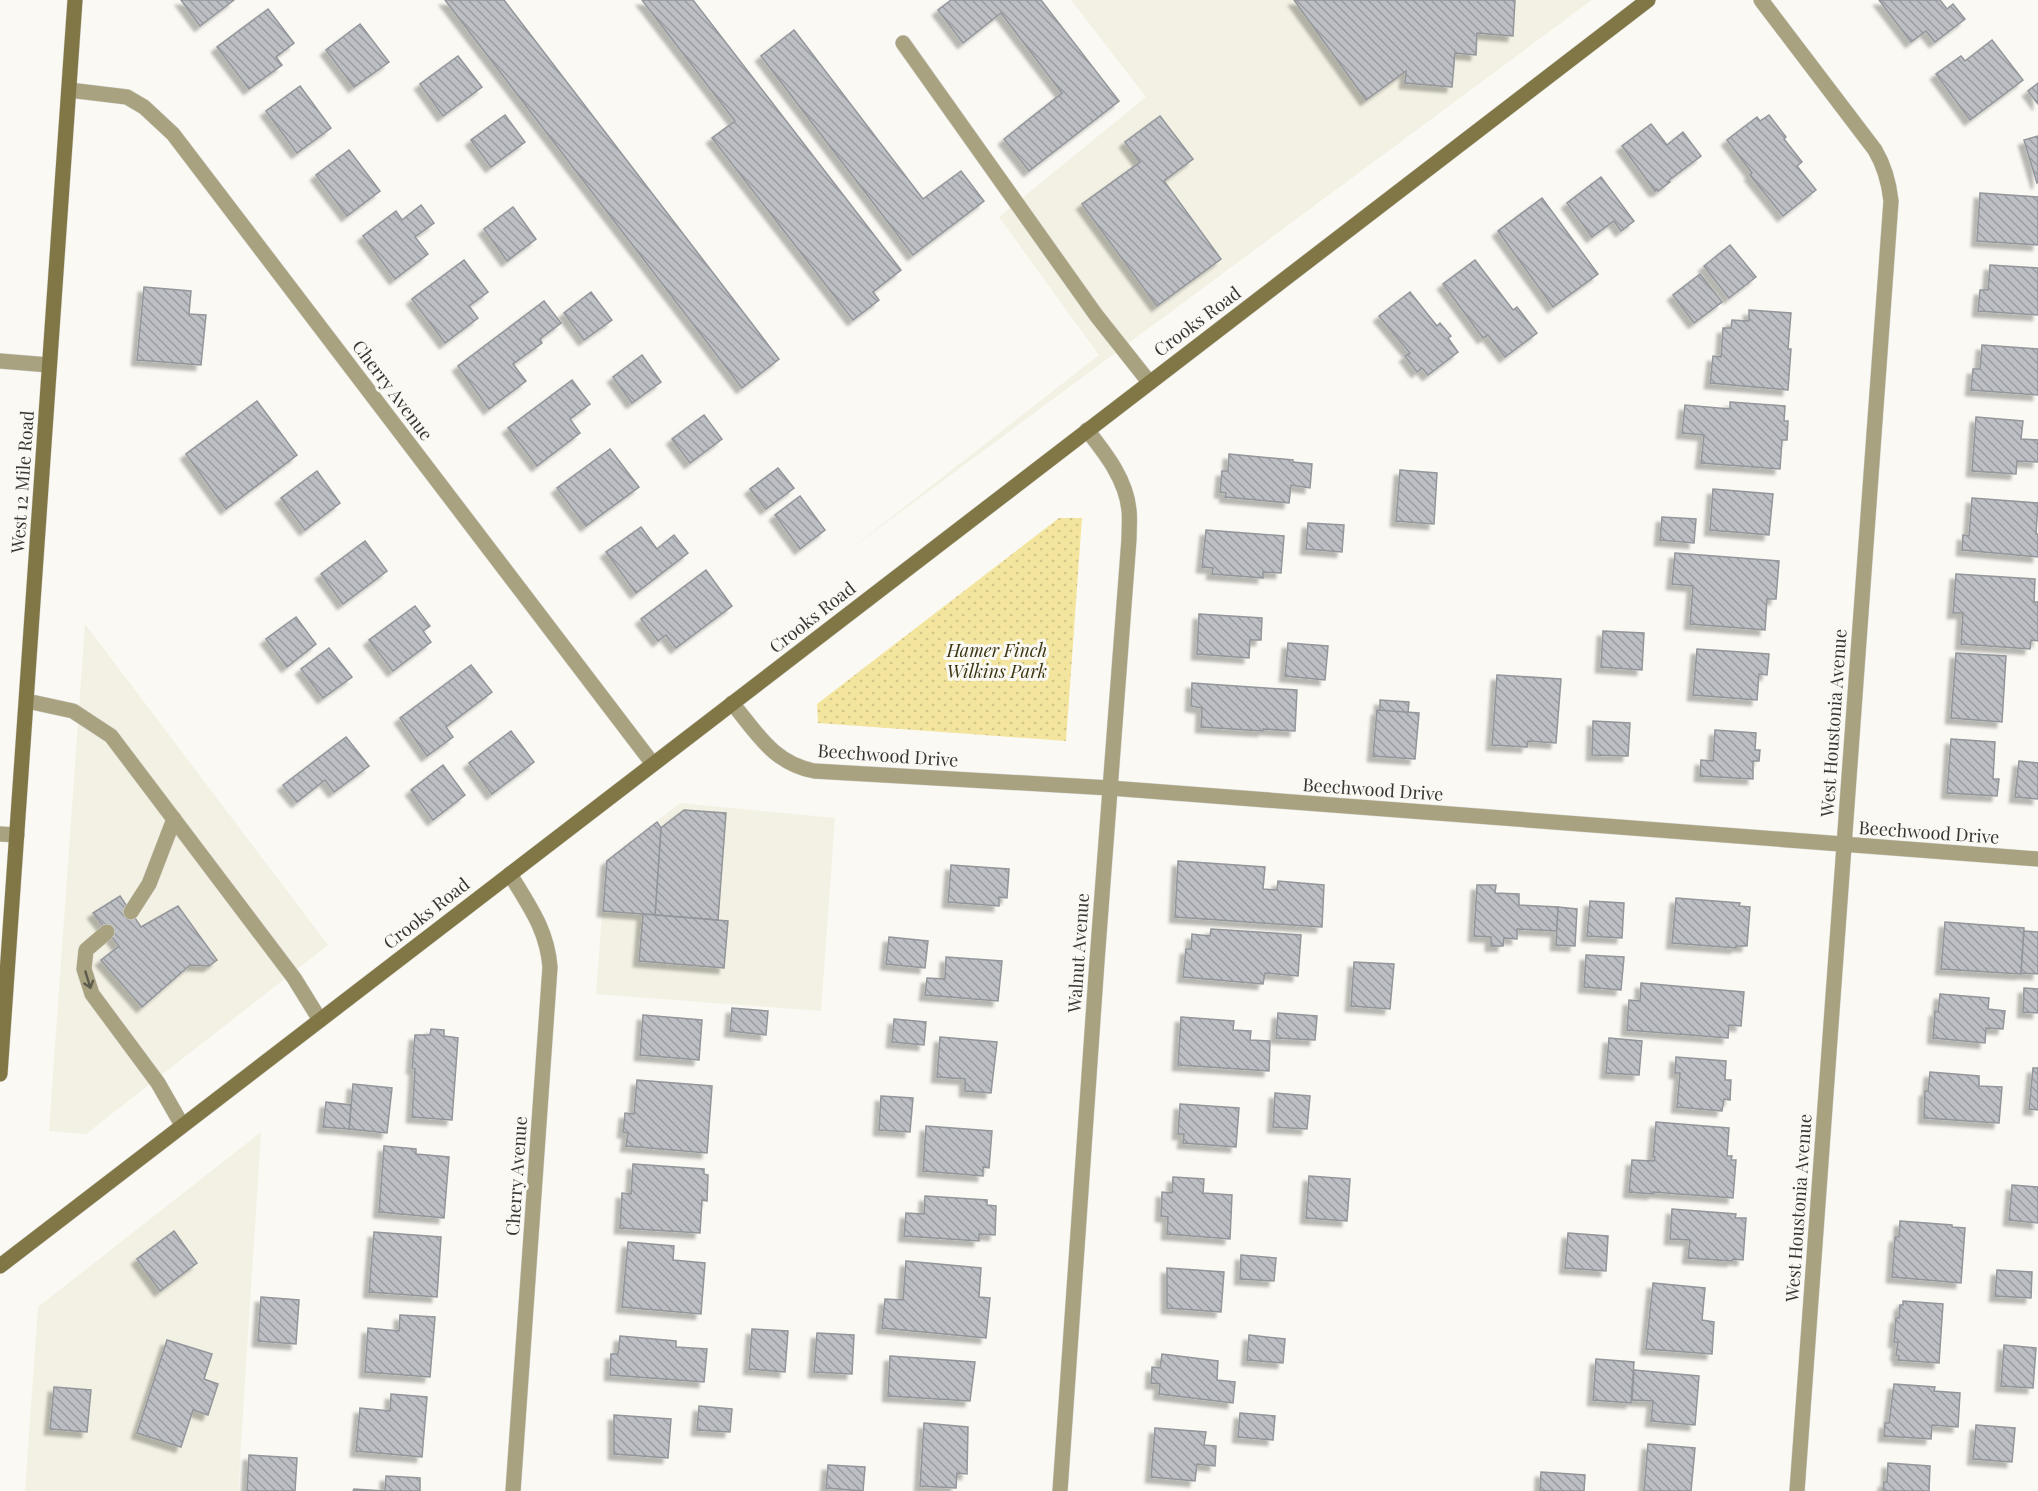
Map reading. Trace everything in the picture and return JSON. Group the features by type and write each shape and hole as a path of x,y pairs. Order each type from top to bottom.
{"main road":[{"name":"West 12 Mile Road","path":"0,1074 75,0"},
{"name":"Crooks Road","path":"0,1266 1648,0"}],"street":[{"name":"West Houstonia Avenue","path":"1761,0 1875,150 1884,167 1891,201 1797,1491"},
{"path":"903,43 1096,315 1149,382"},
{"name":"Cherry Avenue","path":"69,90 127,97 144,107 173,134 653,764"},
{"path":"0,361 49,364"},
{"name":"Walnut Avenue","path":"1060,1491 1130,539 1129,510 1123,489 1107,455 1087,430"},
{"path":"27,701 73,711 111,736 294,978 320,1020"},
{"name":"Beechwood Drive","path":"732,703 783,760 797,768 814,771 1110,788 2038,859"},
{"path":"131,912 149,884 174,819"},
{"path":"0,834 17,835"},
{"name":"Cherry Avenue","path":"510,874 541,926 548,948 550,967 513,1491"},
{"path":"107,932 86,950 84,969 92,994 158,1083 182,1125"}],"shaded area":[{"path":"1071,0 1592,0 848,551 1099,355 999,217 1146,97"},
{"path":"85,624 328,945 86,1134 49,1131"},
{"path":"680,803 835,818 821,1011 596,994 606,861"},
{"path":"261,1132 238,1491 25,1491 38,1307"}],"green space":[{"name":"Hamer Finch Wilkins Park","path":"1059,518 1082,518 1066,741 818,723 817,704"}],"building":[{"path":"181,0 234,0 200,26"},
{"path":"445,0 504,0 779,359 742,388"},
{"path":"642,0 693,0 901,270 873,292 879,300 853,320 712,138 735,121"},
{"path":"951,0 1041,0 1119,101 1029,171 1004,139 1062,93 1001,13 963,43 938,10"},
{"path":"1294,0 1515,0 1513,36 1477,33 1476,55 1455,53 1452,87 1405,83 1406,71 1366,100"},
{"path":"1879,0 1940,0 1947,9 1953,4 1965,19 1935,42 1926,31 1911,42"},
{"path":"268,9 294,43 276,57 282,65 249,89 217,47"},
{"path":"360,24 389,62 354,87 326,50"},
{"path":"794,30 923,199 961,171 984,201 913,255 761,56"},
{"path":"1992,40 2023,80 1970,120 1936,74 1961,56 1965,61"},
{"path":"458,56 482,87 443,116 420,84"},
{"path":"2038,83 2038,104 2028,91"},
{"path":"300,86 331,128 297,153 266,111"},
{"path":"505,115 525,142 491,167 471,140"},
{"path":"1769,115 1802,162 1797,166 1816,190 1783,216 1750,175 1752,173 1727,140 1757,117 1760,121"},
{"path":"1160,116 1193,159 1164,181 1221,259 1157,306 1082,204 1140,162 1125,142"},
{"path":"1651,124 1667,145 1683,132 1701,156 1658,191 1657,189 1655,191 1622,146"},
{"path":"2038,136 2038,182 2037,183 2024,140"},
{"path":"349,150 380,191 347,216 316,175"},
{"path":"1601,177 1634,221 1621,231 1614,221 1592,237 1567,203"},
{"path":"1980,193 2038,197 2038,245 1977,241"},
{"path":"1542,198 1598,274 1553,307 1498,231"},
{"path":"421,205 434,223 415,237 428,254 395,279 363,236 396,211 402,220"},
{"path":"513,207 536,239 507,261 484,229"},
{"path":"1730,245 1756,277 1729,298 1704,266"},
{"path":"464,260 488,292 469,306 478,318 445,343 412,299"},
{"path":"1475,260 1513,310 1517,307 1537,333 1505,357 1488,335 1483,338 1443,284"},
{"path":"1990,265 2038,268 2038,315 1978,311 1980,290 1988,290"},
{"path":"1700,274 1722,302 1694,323 1673,295"},
{"path":"144,287 191,291 189,314 206,315 201,365 137,360"},
{"path":"591,292 612,320 584,340 564,313"},
{"path":"1410,292 1437,326 1440,323 1451,336 1448,338 1458,352 1428,375 1422,368 1417,372 1405,356 1410,353 1379,316"},
{"path":"544,301 561,323 540,339 542,343 513,364 526,381 489,409 458,366"},
{"path":"1749,310 1791,313 1788,390 1710,383 1713,356 1721,357 1723,328 1731,328 1732,320 1749,321"},
{"path":"1982,345 2038,349 2038,395 1971,390 1973,369 1980,369"},
{"path":"642,355 661,382 632,403 613,377"},
{"path":"572,380 590,404 570,419 580,433 537,466 508,428"},
{"path":"257,401 297,455 226,509 186,454"},
{"path":"1730,402 1785,406 1784,421 1788,421 1787,440 1782,440 1780,469 1701,463 1704,435 1682,433 1685,405 1730,409"},
{"path":"704,415 722,439 690,463 672,439"},
{"path":"1976,417 2023,421 2021,439 2038,440 2038,462 2017,461 2016,474 1972,471"},
{"path":"610,449 639,487 586,526 557,488"},
{"path":"1229,454 1312,464 1310,488 1291,485 1289,503 1225,497 1226,493 1220,492 1222,471 1228,471"},
{"path":"778,468 794,488 766,509 750,489"},
{"path":"1400,470 1437,473 1434,524 1396,521"},
{"path":"317,471 340,503 305,530 281,498"},
{"path":"1713,489 1773,494 1769,535 1710,530"},
{"path":"800,496 825,530 800,549 775,515"},
{"path":"1972,498 2038,503 2036,534 2038,534 2038,557 1962,550 1963,535 1969,536"},
{"path":"1662,517 1696,519 1694,543 1660,540"},
{"path":"1308,523 1344,525 1342,552 1306,549"},
{"path":"641,527 657,549 674,535 688,553 636,593 606,552"},
{"path":"1206,530 1284,536 1281,573 1263,572 1263,578 1212,574 1213,568 1202,567"},
{"path":"365,541 387,571 343,604 321,574"},
{"path":"1675,553 1779,561 1776,599 1767,599 1765,630 1690,624 1693,586 1672,584"},
{"path":"706,570 732,606 676,648 666,635 658,641 641,619"},
{"path":"1956,574 2035,579 2034,602 2038,602 2038,641 2031,640 2030,649 1961,644 1963,613 1953,613"},
{"path":"415,606 430,626 423,631 431,642 393,671 369,640"},
{"path":"1199,614 1262,618 1261,640 1250,640 1249,658 1197,654"},
{"path":"296,617 316,644 287,667 266,639"},
{"path":"1603,631 1644,633 1642,670 1601,667"},
{"path":"1288,643 1328,646 1325,680 1285,676"},
{"path":"329,648 352,677 323,698 301,669"},
{"path":"1697,649 1769,654 1767,675 1759,674 1757,700 1693,695"},
{"path":"1956,653 2006,656 2002,722 1951,718"},
{"path":"471,665 492,692 446,727 453,737 427,756 400,718"},
{"path":"1497,675 1561,679 1556,743 1528,741 1527,747 1492,745"},
{"path":"1192,683 1297,690 1295,731 1201,727 1202,708 1191,706"},
{"path":"1380,700 1409,702 1408,713 1380,711"},
{"path":"1377,710 1419,713 1415,759 1373,756"},
{"path":"1593,721 1630,723 1628,756 1592,755"},
{"path":"1715,730 1756,733 1755,750 1760,750 1759,761 1753,761 1753,779 1700,776 1701,760 1713,761"},
{"path":"511,731 534,762 492,794 469,763"},
{"path":"346,737 369,766 334,792 325,780 297,802 283,785"},
{"path":"1951,739 1995,742 1993,779 1999,779 1997,796 1947,793"},
{"path":"2019,761 2038,763 2038,799 2015,797"},
{"path":"443,765 465,795 433,820 411,790"},
{"path":"684,810 726,813 718,920 655,915 661,828"},
{"path":"657,822 661,828 655,915 603,911 607,861"},
{"path":"1178,861 1265,867 1263,889 1277,890 1278,881 1324,885 1322,927 1175,917"},
{"path":"951,865 1009,869 1007,898 999,897 999,906 948,902"},
{"path":"1477,885 1496,885 1495,893 1519,894 1519,905 1558,907 1557,931 1517,929 1517,939 1504,938 1503,946 1491,946 1491,937 1474,936"},
{"path":"120,896 141,927 178,906 217,960 209,966 190,965 142,1007 101,960 119,946 93,913"},
{"path":"1676,898 1740,903 1739,906 1750,907 1747,946 1736,946 1736,948 1672,943"},
{"path":"1590,901 1624,903 1622,938 1587,936"},
{"path":"1558,907 1577,909 1575,946 1556,945"},
{"path":"643,914 728,921 724,968 639,961"},
{"path":"1945,922 2024,928 2021,974 1941,969"},
{"path":"1211,929 1301,935 1298,976 1265,973 1263,984 1183,977 1186,949 1191,949 1192,934 1210,936"},
{"path":"2024,931 2038,932 2038,974 2021,973"},
{"path":"889,937 928,941 925,968 886,964"},
{"path":"1586,955 1624,957 1621,990 1584,987"},
{"path":"946,957 1002,961 998,1001 925,995 927,978 945,979"},
{"path":"1354,962 1394,964 1390,1009 1351,1006"},
{"path":"1641,983 1744,992 1741,1026 1729,1025 1728,1038 1627,1030 1629,1000 1640,1001"},
{"path":"2024,988 2038,989 2038,1013 2023,1012"},
{"path":"1940,994 1989,998 1988,1009 2005,1011 2003,1029 1986,1028 1985,1043 1933,1038 1935,1011 1938,1012"},
{"path":"732,1008 768,1011 766,1035 730,1031"},
{"path":"1278,1013 1317,1016 1315,1040 1276,1038"},
{"path":"643,1015 702,1020 699,1060 640,1055"},
{"path":"1181,1017 1234,1021 1233,1030 1251,1031 1250,1040 1270,1041 1269,1071 1178,1065"},
{"path":"894,1019 926,1022 924,1045 892,1042"},
{"path":"431,1029 444,1030 444,1036 458,1038 452,1120 412,1117 415,1035 430,1035"},
{"path":"940,1037 997,1042 991,1093 965,1091 965,1079 937,1077"},
{"path":"1609,1038 1642,1041 1639,1075 1606,1073"},
{"path":"1676,1057 1726,1061 1725,1080 1731,1080 1730,1100 1724,1099 1722,1111 1677,1107 1680,1073 1675,1073"},
{"path":"2033,1068 2038,1068 2038,1110 2029,1109"},
{"path":"1930,1072 1979,1076 1979,1086 2002,1087 1999,1123 1924,1118 1925,1091 1928,1091"},
{"path":"637,1080 712,1086 707,1153 626,1146 628,1133 623,1132 625,1113 634,1114"},
{"path":"353,1084 392,1088 387,1133 349,1129"},
{"path":"1275,1093 1310,1096 1307,1129 1273,1127"},
{"path":"881,1096 913,1098 910,1132 879,1130"},
{"path":"326,1102 351,1105 349,1129 323,1127"},
{"path":"1180,1104 1239,1108 1236,1147 1183,1143 1184,1134 1178,1134"},
{"path":"1656,1122 1729,1128 1727,1156 1732,1156 1731,1160 1736,1160 1733,1198 1629,1192 1632,1160 1654,1161"},
{"path":"926,1126 992,1131 989,1168 983,1167 983,1176 923,1171"},
{"path":"384,1146 416,1149 416,1154 449,1157 444,1218 379,1212"},
{"path":"633,1164 704,1169 704,1174 708,1175 707,1201 702,1200 700,1233 620,1228 622,1193 631,1194"},
{"path":"1309,1176 1350,1179 1347,1221 1306,1218"},
{"path":"1173,1177 1204,1179 1203,1193 1232,1195 1230,1239 1167,1234 1168,1217 1161,1216 1162,1192 1172,1193"},
{"path":"2012,1185 2038,1187 2038,1223 2009,1220"},
{"path":"925,1196 987,1200 987,1205 996,1206 995,1235 979,1234 979,1241 904,1236 906,1213 924,1214"},
{"path":"1672,1209 1736,1214 1735,1218 1746,1218 1743,1260 1688,1258 1690,1240 1670,1239"},
{"path":"1900,1221 1965,1228 1961,1283 1892,1277 1895,1237 1899,1237"},
{"path":"174,1231 197,1263 160,1291 137,1259"},
{"path":"374,1232 441,1237 437,1297 369,1292"},
{"path":"1568,1233 1608,1236 1606,1271 1565,1268"},
{"path":"628,1242 674,1246 673,1260 705,1263 701,1314 622,1307"},
{"path":"1241,1255 1276,1258 1274,1281 1240,1279"},
{"path":"906,1261 981,1268 979,1297 990,1298 986,1338 882,1328 885,1299 903,1300"},
{"path":"1167,1268 1224,1272 1221,1312 1167,1308"},
{"path":"1997,1270 2032,1272 2031,1298 1995,1296"},
{"path":"1653,1283 1705,1288 1702,1320 1714,1322 1712,1354 1646,1349"},
{"path":"261,1297 299,1300 296,1344 258,1341"},
{"path":"1903,1301 1943,1304 1939,1363 1898,1360 1899,1356 1896,1355 1898,1342 1894,1342 1896,1318 1899,1318 1900,1305 1903,1305"},
{"path":"400,1315 435,1317 430,1377 365,1372 368,1328 399,1331"},
{"path":"752,1329 788,1331 785,1372 749,1369"},
{"path":"817,1333 854,1335 852,1374 814,1372"},
{"path":"1249,1335 1285,1339 1283,1363 1247,1360"},
{"path":"620,1336 676,1341 676,1347 707,1349 704,1382 610,1375 611,1354 618,1354"},
{"path":"167,1340 212,1354 204,1379 218,1384 208,1415 193,1410 181,1447 137,1433"},
{"path":"2004,1345 2036,1348 2033,1388 2001,1386"},
{"path":"1162,1354 1218,1361 1217,1380 1235,1382 1233,1403 1159,1394 1160,1384 1151,1383 1152,1367 1160,1368"},
{"path":"890,1356 975,1362 970,1401 888,1396"},
{"path":"1596,1359 1634,1362 1631,1403 1593,1400"},
{"path":"1634,1370 1699,1376 1695,1425 1651,1421 1653,1401 1632,1400"},
{"path":"1894,1384 1935,1387 1934,1391 1960,1393 1958,1427 1932,1425 1931,1439 1884,1436 1885,1423 1889,1423"},
{"path":"54,1387 91,1390 87,1432 50,1429"},
{"path":"391,1394 427,1397 422,1457 356,1451 360,1408 390,1411"},
{"path":"699,1406 732,1409 730,1432 697,1430"},
{"path":"1240,1413 1275,1416 1273,1440 1238,1437"},
{"path":"614,1415 671,1419 668,1458 614,1454"},
{"path":"924,1423 968,1427 967,1474 957,1473 956,1488 920,1486"},
{"path":"1976,1425 2015,1428 2012,1462 1973,1459"},
{"path":"1155,1428 1206,1432 1204,1445 1216,1446 1215,1466 1197,1464 1195,1481 1151,1477"},
{"path":"1648,1444 1695,1448 1691,1491 1644,1491"},
{"path":"249,1455 297,1458 295,1491 247,1491"},
{"path":"1888,1463 1930,1466 1929,1491 1883,1491 1884,1482 1887,1482"},
{"path":"828,1465 865,1467 863,1491 826,1488"},
{"path":"1541,1472 1585,1475 1584,1491 1540,1491"},
{"path":"386,1476 420,1478 420,1491 385,1491"},
{"path":"354,1489 385,1491 353,1491"}]}
